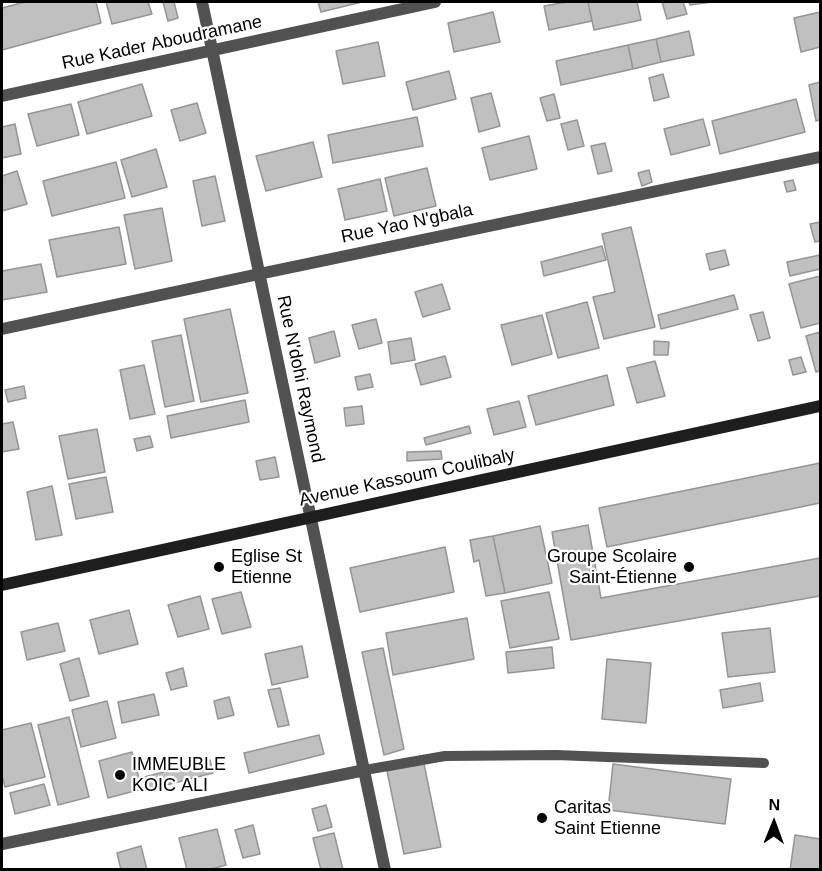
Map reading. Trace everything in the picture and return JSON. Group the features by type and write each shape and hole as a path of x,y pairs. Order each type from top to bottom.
{"street":[{"name":"Rue N'dohi Raymond","path":"202,2 385,870"},
{"name":"Rue Kader Aboudramane","path":"2,96 435,2"},
{"name":"Rue Yao N'gbala","path":"2,329 820,157"},
{"name":"Avenue Kassoum Coulibaly","path":"2,585 820,405"},
{"path":"2,844 364,770"}],"lane":[{"path":"364,770 445,756 556,755 764,763"}],"building":[{"path":"25,2 96,2 101,23 2,50 2,8"},
{"path":"106,2 148,2 152,14 112,24"},
{"path":"163,2 174,2 178,18 168,21"},
{"path":"318,2 362,2 321,12"},
{"path":"567,2 588,2 592,21 549,30 544,6"},
{"path":"588,2 637,2 641,20 594,30"},
{"path":"662,2 683,2 687,14 667,19"},
{"path":"689,2 712,2 690,5"},
{"path":"493,12 500,42 454,52 448,23"},
{"path":"820,12 820,47 801,52 794,18"},
{"path":"689,31 694,55 661,62 656,39"},
{"path":"656,39 661,62 633,69 628,45"},
{"path":"378,42 385,76 343,84 336,51"},
{"path":"628,45 633,69 561,85 556,61"},
{"path":"449,71 456,99 413,110 406,82"},
{"path":"663,74 669,97 654,101 649,78"},
{"path":"820,82 820,120 816,121 809,85"},
{"path":"142,84 152,116 87,134 78,102"},
{"path":"491,93 500,126 479,132 471,98"},
{"path":"554,94 560,118 547,121 540,98"},
{"path":"796,99 805,132 720,154 712,121"},
{"path":"197,103 206,133 180,141 171,110"},
{"path":"71,104 79,135 37,146 28,114"},
{"path":"417,117 423,146 333,163 328,135"},
{"path":"703,119 710,145 671,155 664,129"},
{"path":"577,120 584,146 568,150 561,124"},
{"path":"15,124 21,154 2,158 2,127"},
{"path":"529,136 537,169 490,180 482,148"},
{"path":"313,142 322,177 266,191 256,156"},
{"path":"605,143 612,171 598,174 591,146"},
{"path":"156,149 167,187 132,197 121,160"},
{"path":"116,162 125,198 52,216 43,181"},
{"path":"427,168 436,206 394,216 385,178"},
{"path":"649,170 652,182 642,186 638,173"},
{"path":"17,171 27,204 2,211 2,176"},
{"path":"215,176 225,221 202,226 193,181"},
{"path":"380,179 387,211 345,220 338,189"},
{"path":"793,180 796,190 787,192 784,182"},
{"path":"162,208 172,261 135,269 124,215"},
{"path":"820,222 820,241 815,242 810,224"},
{"path":"119,227 126,264 57,277 49,240"},
{"path":"631,227 655,327 604,339 593,297 615,292 602,234"},
{"path":"602,246 606,260 544,276 541,262"},
{"path":"725,250 729,265 710,270 706,254"},
{"path":"820,255 820,269 790,276 787,262"},
{"path":"41,264 47,292 2,300 2,271"},
{"path":"820,276 820,323 801,328 789,284"},
{"path":"442,284 450,309 423,317 415,292"},
{"path":"734,295 738,309 661,329 658,315"},
{"path":"587,302 599,348 558,358 546,313"},
{"path":"230,309 248,393 201,402 184,319"},
{"path":"763,312 770,338 758,341 750,315"},
{"path":"542,315 552,354 512,365 501,325"},
{"path":"376,319 382,343 359,349 352,325"},
{"path":"334,331 340,356 315,363 309,338"},
{"path":"820,332 820,371 816,372 806,336"},
{"path":"181,335 194,401 165,407 152,341"},
{"path":"411,338 415,360 391,364 388,342"},
{"path":"654,341 669,342 668,355 654,355"},
{"path":"445,356 451,377 421,385 415,364"},
{"path":"801,357 806,372 793,375 789,360"},
{"path":"655,361 665,396 637,403 627,368"},
{"path":"144,365 155,414 130,419 120,370"},
{"path":"370,374 373,387 358,390 355,377"},
{"path":"607,375 614,405 536,425 528,396"},
{"path":"24,386 26,398 8,402 5,390"},
{"path":"245,400 249,422 171,438 167,416"},
{"path":"519,401 526,427 494,435 487,409"},
{"path":"362,406 364,424 346,426 344,408"},
{"path":"13,422 19,449 2,452 2,424"},
{"path":"469,426 471,433 426,445 424,438"},
{"path":"97,429 105,472 68,479 59,436"},
{"path":"150,436 153,447 137,451 134,439"},
{"path":"441,451 442,459 407,461 407,452"},
{"path":"275,457 279,477 260,480 256,461"},
{"path":"820,463 820,503 607,547 599,508"},
{"path":"106,477 113,512 76,519 69,484"},
{"path":"52,486 62,535 36,540 27,492"},
{"path":"588,525 601,598 820,558 820,596 571,640 552,532"},
{"path":"540,526 552,583 505,593 493,536"},
{"path":"493,536 505,593 486,596 479,560 474,562 470,540"},
{"path":"445,547 454,592 360,612 350,568"},
{"path":"241,592 251,627 222,634 212,599"},
{"path":"549,592 559,639 510,648 501,601"},
{"path":"200,596 209,629 178,637 168,605"},
{"path":"129,610 138,644 99,654 90,620"},
{"path":"467,618 474,659 393,675 386,633"},
{"path":"58,623 65,651 27,660 21,632"},
{"path":"770,628 775,672 728,677 722,633"},
{"path":"302,646 308,677 272,685 265,654"},
{"path":"552,647 554,668 508,673 506,652"},
{"path":"383,648 404,749 384,755 362,652"},
{"path":"79,658 89,696 70,701 60,664"},
{"path":"607,659 651,663 646,723 602,719"},
{"path":"183,668 187,686 171,690 166,673"},
{"path":"760,683 763,701 723,708 720,690"},
{"path":"280,688 289,725 278,727 268,690"},
{"path":"154,694 159,715 122,723 118,702"},
{"path":"229,697 234,715 218,719 214,701"},
{"path":"107,701 116,738 81,747 72,710"},
{"path":"69,717 89,797 58,805 38,725"},
{"path":"31,723 45,777 5,787 2,775 2,730"},
{"path":"319,735 324,754 249,773 244,753"},
{"name":"IMMEUBLE KOIC ALI","path":"132,752 142,789 108,798 99,761"},
{"path":"210,760 213,773 147,790 144,777"},
{"path":"424,764 441,847 404,854 387,771"},
{"path":"613,764 731,779 725,824 608,810"},
{"path":"44,784 50,805 15,814 10,793"},
{"path":"326,805 332,827 318,831 312,809"},
{"path":"253,825 260,854 243,858 235,830"},
{"path":"217,829 226,865 208,870 187,870 179,838"},
{"path":"334,833 343,870 321,870 313,838"},
{"path":"795,835 820,839 820,870 790,870"},
{"path":"141,846 147,870 121,870 117,853"}],"place":[{"name":"Eglise St Etienne","path":"219,567"},
{"name":"Groupe Scolaire Saint-Étienne","path":"689,567"},
{"name":"IMMEUBLE KOIC ALI","path":"120,775"},
{"name":"Caritas Saint Etienne","path":"542,818"}]}
